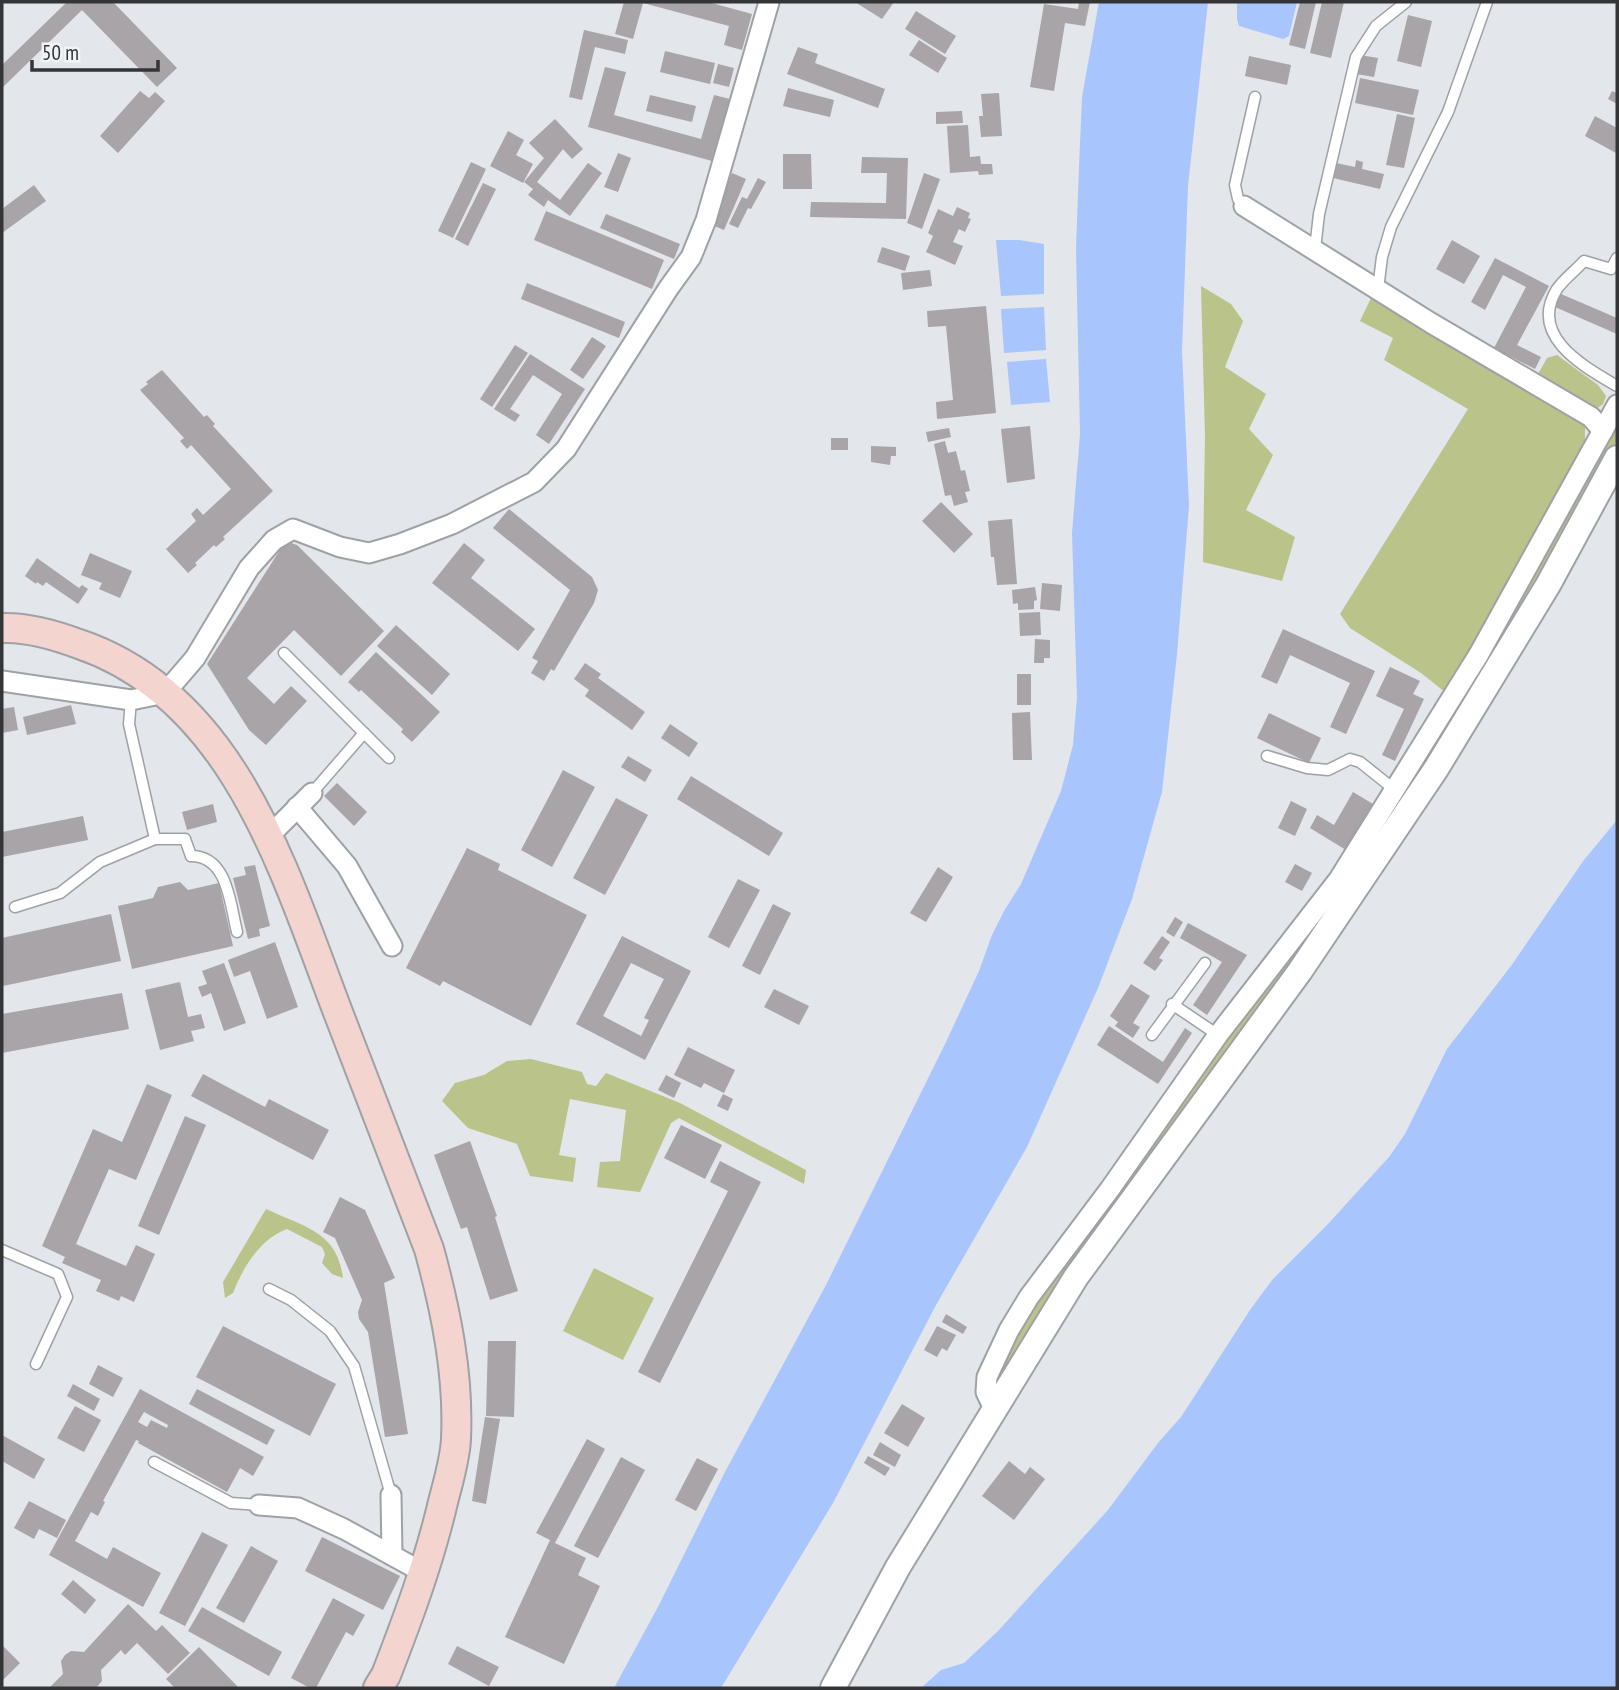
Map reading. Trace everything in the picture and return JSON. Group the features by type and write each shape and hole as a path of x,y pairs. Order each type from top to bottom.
{"main road":[{"path":"2,628 16,628 61,637 107,653 165,693 190,717 243,785 286,876 419,1224 446,1311 456,1398 456,1441 450,1475 424,1573 386,1675 378,1688"}],"street":[{"path":"2,681 131,700 165,693 195,658 249,568 274,540 293,529 340,547 369,552 400,544 452,524 534,482 566,449 691,257 706,220 763,6"},
{"path":"1244,206 1591,417 1603,431"},
{"path":"994,1409 986,1392 987,1377 1009,1330 1029,1297 1110,1189 1218,1035 1339,879 1479,654 1617,405"},
{"path":"833,1688 898,1567 1076,1277 1300,971 1436,769 1548,585 1617,458"},
{"path":"268,837 312,793"},
{"path":"297,807 347,866 392,946"},
{"path":"391,1495 392,1555"},
{"path":"259,1505 298,1508 344,1529 424,1573"}],"lane":[{"path":"1315,249 1319,214 1356,57 1376,26 1406,2"},
{"path":"1378,289 1382,257 1391,227 1448,112 1487,2"},
{"path":"1244,206 1238,199 1235,186 1255,97"},
{"path":"1617,258 1611,269 1584,261 1558,288 1549,309 1549,326 1570,356 1617,387"},
{"path":"284,653 389,758"},
{"path":"131,700 129,724 155,839"},
{"path":"312,793 364,733"},
{"path":"1267,756 1307,768 1328,770 1350,759 1360,762 1395,790"},
{"path":"15,907 60,893 100,862 155,839 185,839 191,856 211,860 218,867 224,879 237,932"},
{"path":"1152,1035 1205,962"},
{"path":"1172,1004 1218,1035"},
{"path":"2,1250 58,1274 67,1297 36,1364"},
{"path":"269,1289 292,1300 330,1331 354,1366 391,1495"},
{"path":"154,1462 231,1503 259,1505"}],"green space":[{"path":"1201,286 1231,304 1243,321 1225,367 1266,394 1249,429 1273,455 1246,510 1295,537 1282,581 1203,562 1205,436"},
{"path":"1372,296 1579,417 1585,427 1585,455 1567,492 1445,692 1421,673 1350,628 1340,614 1468,409 1384,360 1393,338 1360,321"},
{"path":"1557,355 1598,385 1606,396 1603,404 1595,410 1537,376 1547,358"},
{"path":"1617,412 1617,440 1456,718 1298,956 1092,1234 994,1384 1017,1327 1329,896"},
{"path":"531,1059 582,1072 587,1084 596,1086 606,1073 680,1103 806,1170 804,1184 679,1118 671,1123 640,1192 597,1187 600,1162 620,1161 626,1110 570,1099 559,1155 576,1158 573,1182 530,1176 517,1144 468,1128 442,1101 455,1083 484,1075 507,1061"},
{"path":"266,1209 305,1226 326,1240 340,1262 343,1278 332,1274 322,1263 325,1254 322,1247 287,1229 261,1247 247,1264 233,1293 225,1298 223,1282"},
{"path":"594,1268 654,1298 623,1360 563,1331"}],"water":[{"path":"1099,2 1208,2 1188,186 1182,351 1189,506 1177,654 1162,792 1132,899 1098,988 1027,1147 936,1305 833,1503 721,1688 614,1688 726,1470 826,1285 946,1042 979,971 992,935 1021,884 1061,791 1073,745 1077,697 1072,533 1080,434 1076,249 1082,97"},
{"path":"1237,2 1297,2 1289,36 1283,39 1239,26"},
{"path":"996,240 1044,244 1044,294 1001,296"},
{"path":"1044,307 1046,350 1004,353 1001,309"},
{"path":"1046,359 1050,402 1011,405 1007,362"},
{"path":"1617,820 1617,1688 921,1688 941,1670 964,1663 999,1630 1108,1510 1181,1417 1273,1279 1389,1157 1405,1134 1447,1049 1511,966 1584,860"}],"building":[{"path":"67,2 113,2 177,68 157,87 82,10 2,88 2,65"},
{"path":"624,2 708,2 752,14 742,50 724,45 729,26 643,3 633,39 615,34"},
{"path":"855,2 894,2 882,19"},
{"path":"1079,2 1090,2 1085,26 1065,23 1054,91 1030,87 1044,4 1078,9"},
{"path":"1300,2 1316,2 1305,49 1289,45"},
{"path":"1322,2 1344,2 1331,58 1310,53"},
{"path":"916,11 956,36 945,54 905,29"},
{"path":"1408,15 1432,21 1421,67 1397,61"},
{"path":"584,30 628,40 625,54 595,47 582,100 569,97"},
{"path":"919,40 947,58 938,73 909,55"},
{"path":"798,47 818,54 815,63 885,89 878,108 787,74"},
{"path":"665,51 715,63 710,84 660,72"},
{"path":"1360,55 1378,58 1374,77 1356,74"},
{"path":"1249,56 1291,65 1287,85 1245,76"},
{"path":"718,64 734,68 729,87 713,83"},
{"path":"605,67 626,72 614,115 701,139 714,95 730,99 712,161 588,127"},
{"path":"1360,78 1419,90 1413,115 1355,103"},
{"path":"788,88 834,100 830,117 783,106"},
{"path":"140,91 149,98 155,92 165,101 118,153 100,136"},
{"path":"1612,91 1617,93 1617,104 1608,99"},
{"path":"999,93 1002,136 981,137 981,94"},
{"path":"650,95 696,106 692,122 646,111"},
{"path":"962,111 963,123 936,124 936,112"},
{"path":"1397,114 1415,118 1404,168 1386,165"},
{"path":"1595,116 1617,128 1616,153 1585,136"},
{"path":"555,119 583,149 572,159 563,149 537,182 560,200 588,163 602,173 570,216 548,200 544,207 528,195 533,189 524,182 544,158 529,143"},
{"path":"968,125 970,157 980,156 981,164 992,164 993,174 979,175 978,171 950,173 947,126"},
{"path":"508,131 524,140 516,155 533,164 523,183 490,166"},
{"path":"618,153 631,158 618,192 604,187"},
{"path":"783,154 811,154 812,189 783,189"},
{"path":"862,157 908,158 906,219 810,217 811,202 886,203 887,173 861,173"},
{"path":"1356,160 1363,162 1362,169 1384,174 1380,189 1333,178 1336,163 1355,167"},
{"path":"471,162 486,169 453,238 438,231"},
{"path":"732,173 746,179 724,230 710,224"},
{"path":"924,173 940,179 922,229 907,223"},
{"path":"758,178 766,182 751,209 748,208 738,228 729,224 742,197 747,199"},
{"path":"483,183 496,189 468,246 455,239"},
{"path":"34,185 46,201 2,233 2,209"},
{"path":"957,207 970,213 968,218 971,219 965,232 959,229 953,242 963,246 955,265 926,252 933,236 928,233 938,209 953,216"},
{"path":"546,211 664,260 652,289 534,240"},
{"path":"606,214 680,244 674,259 600,228"},
{"path":"1452,240 1480,256 1464,284 1436,269"},
{"path":"882,247 910,256 905,271 877,262"},
{"path":"1495,258 1549,286 1517,345 1541,357 1535,369 1494,348 1526,287 1503,275 1485,310 1471,302"},
{"path":"930,270 932,286 903,290 901,273"},
{"path":"527,283 625,322 619,338 521,299"},
{"path":"1561,294 1617,318 1617,334 1555,307"},
{"path":"986,306 996,413 937,419 936,402 953,400 946,326 928,327 927,311"},
{"path":"592,337 606,346 583,379 570,370"},
{"path":"515,345 528,353 492,407 480,399"},
{"path":"530,354 585,389 549,444 536,435 562,394 533,375 510,409 520,415 515,422 494,409"},
{"path":"162,370 204,417 207,415 215,424 213,426 273,491 223,537 225,539 216,547 214,545 195,563 197,565 188,573 166,549 196,521 191,514 197,508 203,515 231,489 191,445 187,449 180,441 184,438 140,390"},
{"path":"1030,426 1035,479 1007,483 1001,429"},
{"path":"949,428 951,437 928,442 926,432"},
{"path":"831,438 848,438 848,450 831,450"},
{"path":"945,441 948,453 956,451 961,471 965,470 970,491 965,492 968,502 954,506 951,495 945,496 934,444"},
{"path":"871,446 896,447 896,456 891,456 890,465 871,462"},
{"path":"941,502 973,534 954,553 922,521"},
{"path":"509,509 592,577 598,590 594,603 554,671 551,669 544,681 531,673 538,661 532,658 570,590 493,528"},
{"path":"1012,519 1017,584 997,585 988,521"},
{"path":"288,542 297,545 384,631 341,676 294,630 247,678 274,704 291,686 307,701 266,745 249,730 207,664 280,550"},
{"path":"464,543 485,560 471,578 535,629 518,651 432,583"},
{"path":"90,553 132,571 120,598 99,589 102,583 81,575"},
{"path":"37,558 79,588 82,585 88,589 78,604 46,582 43,586 37,582 36,584 25,576"},
{"path":"1042,583 1062,585 1060,611 1040,609"},
{"path":"1035,587 1037,600 1034,601 1034,609 1018,610 1018,603 1013,604 1012,590"},
{"path":"1040,612 1041,635 1020,636 1019,613"},
{"path":"396,625 450,674 432,695 377,646"},
{"path":"1283,629 1375,671 1346,734 1330,727 1350,683 1290,655 1277,684 1261,677"},
{"path":"1035,639 1050,640 1050,658 1044,658 1044,663 1034,663"},
{"path":"376,652 440,712 412,742 401,732 403,729 361,690 359,692 348,682"},
{"path":"585,663 601,674 598,678 645,712 632,730 585,696 589,690 574,679"},
{"path":"1390,667 1420,681 1413,694 1424,699 1395,761 1382,755 1404,709 1376,696"},
{"path":"1017,674 1031,674 1031,705 1017,705"},
{"path":"71,705 76,724 27,735 23,717"},
{"path":"14,707 18,730 2,733 2,709"},
{"path":"1030,712 1032,760 1013,760 1012,713"},
{"path":"1269,713 1321,738 1309,763 1257,738"},
{"path":"670,724 698,743 689,757 661,738"},
{"path":"628,756 652,770 645,782 621,767"},
{"path":"563,770 595,787 552,867 521,850"},
{"path":"691,776 783,833 769,856 677,799"},
{"path":"337,783 367,812 354,826 324,796"},
{"path":"1353,792 1373,804 1346,850 1310,828 1317,815 1334,825"},
{"path":"616,798 648,815 605,895 573,878"},
{"path":"1291,801 1307,809 1295,836 1278,828"},
{"path":"213,804 217,822 187,830 182,812"},
{"path":"83,816 88,840 2,857 2,832"},
{"path":"467,848 500,864 498,870 587,915 531,1026 443,981 440,986 406,968"},
{"path":"1295,864 1312,873 1302,891 1285,882"},
{"path":"255,865 270,926 259,929 260,936 248,939 233,878 246,875 244,867"},
{"path":"938,867 953,877 926,922 910,913"},
{"path":"738,879 760,890 729,948 708,937"},
{"path":"180,882 188,890 219,883 233,946 132,969 118,906 153,898 158,887"},
{"path":"773,904 791,913 760,975 742,966"},
{"path":"111,914 121,961 3,986 2,938"},
{"path":"1175,917 1183,922 1174,937 1166,932"},
{"path":"1188,923 1247,955 1207,1015 1193,1005 1222,962 1180,938"},
{"path":"622,936 691,971 645,1060 576,1024","holes":["631,963 664,979 644,1018 649,1020 641,1036 603,1016"]},
{"path":"1162,936 1170,942 1159,958 1163,960 1155,971 1143,963"},
{"path":"275,942 298,1007 267,1019 250,971 234,977 228,960"},
{"path":"224,963 246,1023 224,1031 211,993 202,997 198,987 207,984 202,971"},
{"path":"180,982 188,1017 201,1014 205,1028 191,1031 194,1041 160,1050 145,990"},
{"path":"1131,984 1150,996 1133,1023 1140,1027 1133,1038 1115,1026 1118,1022 1110,1016"},
{"path":"774,989 809,1006 799,1025 764,1007"},
{"path":"122,993 129,1029 2,1053 2,1014"},
{"path":"1109,1026 1163,1062 1185,1028 1192,1033 1158,1084 1097,1045"},
{"path":"688,1047 735,1070 724,1093 704,1083 701,1088 674,1075"},
{"path":"203,1074 265,1107 269,1099 329,1130 313,1160 191,1096"},
{"path":"666,1075 681,1083 674,1098 658,1090"},
{"path":"147,1084 172,1095 136,1180 109,1169 76,1244 126,1266 136,1245 155,1254 134,1302 121,1296 119,1301 96,1291 101,1280 62,1263 65,1257 42,1246 93,1129 122,1142"},
{"path":"723,1094 733,1099 728,1111 717,1106"},
{"path":"185,1116 206,1125 159,1235 138,1226"},
{"path":"681,1125 722,1145 705,1179 664,1158"},
{"path":"470,1141 497,1216 495,1217 518,1291 490,1300 467,1227 461,1229 434,1155"},
{"path":"720,1161 761,1182 660,1383 638,1372 728,1191 710,1182"},
{"path":"340,1197 365,1210 395,1278 384,1283 408,1434 385,1437 368,1332 359,1319 362,1300 335,1238 323,1232"},
{"path":"946,1314 967,1327 963,1334 942,1322"},
{"path":"223,1326 336,1384 310,1436 196,1377"},
{"path":"937,1326 956,1335 947,1351 942,1348 937,1357 924,1350"},
{"path":"488,1341 516,1341 514,1417 486,1416"},
{"path":"98,1365 123,1378 113,1397 89,1384"},
{"path":"73,1384 100,1399 94,1411 67,1396"},
{"path":"140,1389 264,1457 253,1476 240,1468 227,1492 136,1440 103,1501 105,1502 98,1516 91,1512 75,1541 107,1559 113,1547 161,1573 143,1607 49,1555","holes":["144,1412 168,1425 167,1428 151,1420 147,1427 138,1422"]},
{"path":"197,1389 275,1430 267,1445 189,1404"},
{"path":"902,1404 925,1418 908,1447 884,1433"},
{"path":"75,1406 101,1420 84,1452 57,1438"},
{"path":"485,1417 500,1419 486,1504 472,1501"},
{"path":"2,1435 45,1459 34,1479 2,1461"},
{"path":"587,1439 605,1449 555,1543 586,1558 578,1575 600,1586 564,1664 505,1637 550,1540 536,1533"},
{"path":"880,1442 901,1455 895,1467 873,1455"},
{"path":"868,1456 890,1468 885,1476 864,1463"},
{"path":"621,1457 645,1470 598,1558 574,1546"},
{"path":"697,1458 718,1469 696,1511 675,1500"},
{"path":"1009,1461 1025,1474 1030,1467 1045,1479 1014,1520 982,1496"},
{"path":"29,1501 66,1520 57,1538 39,1529 34,1539 14,1528"},
{"path":"202,1532 228,1545 185,1626 159,1613"},
{"path":"322,1537 400,1576 383,1610 305,1571"},
{"path":"251,1546 278,1561 244,1623 216,1608"},
{"path":"73,1580 96,1600 85,1614 61,1594"},
{"path":"333,1598 365,1615 353,1636 346,1632 316,1688 310,1688 291,1678"},
{"path":"128,1604 156,1631 162,1625 190,1653 168,1674 137,1643 125,1655 121,1650 101,1670 102,1681 96,1688 49,1688 63,1674 61,1661 65,1655 71,1651 84,1652"},
{"path":"202,1607 282,1652 269,1676 188,1631"},
{"path":"2,1645 20,1663 2,1681"},
{"path":"457,1646 499,1667 489,1686 448,1664"},
{"path":"199,1647 239,1688 175,1688 166,1679"}]}
